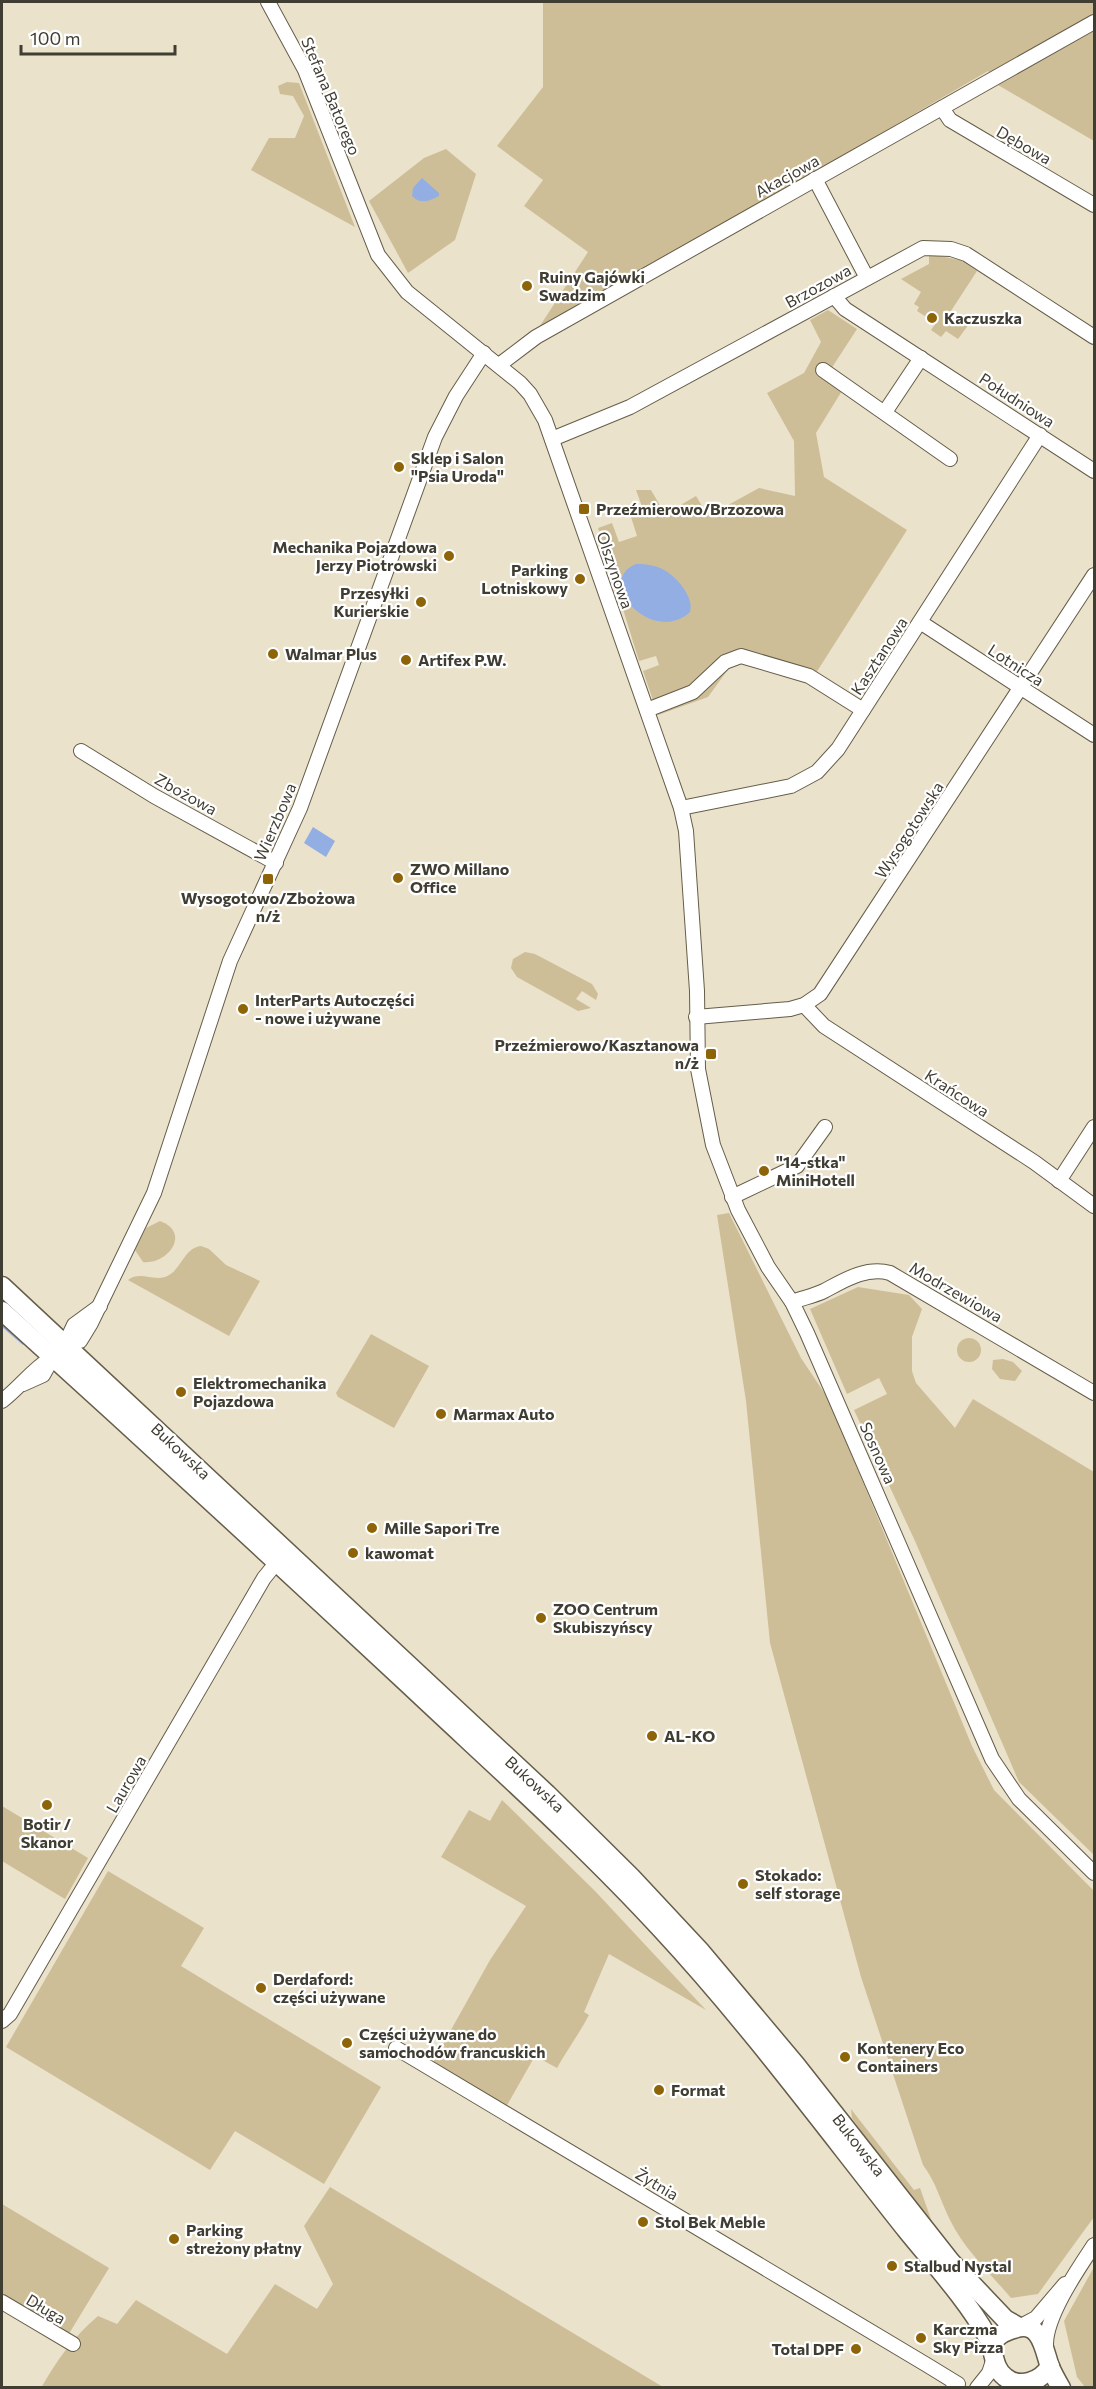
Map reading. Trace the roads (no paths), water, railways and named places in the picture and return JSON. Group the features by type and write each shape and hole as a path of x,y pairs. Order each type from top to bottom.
{"main road":[{"name":"Bukowska","path":"2,1286 44,1324 59,1351 277,1562 562,1828 660,1928 778,2065 943,2276 992,2351"},
{"name":"Bukowska","path":"2,1311 59,1351 539,1787 638,1884 761,2022 951,2262 1005,2319 1019,2327"},
{"path":"1050,2366 1038,2379 1014,2386 1000,2372 992,2351 1000,2334 1019,2327 1035,2332 1046,2346 1050,2366 1061,2388"}],"street":[{"name":"Stefana Batorego","path":"268,2 304,69 358,205"},
{"name":"Akacjowa","path":"499,364 536,337 1095,22"},
{"name":"Dębowa","path":"942,108 950,120 1095,205"},
{"path":"815,179 867,278"},
{"name":"Olszynowa","path":"358,205 378,255 395,278 421,304 499,364 530,394 552,438 681,808 687,842 696,1017"},
{"name":"Brzozowa","path":"552,438 630,406 923,248 951,249 979,261 1095,337"},
{"name":"Południowa","path":"834,296 842,307 1095,471"},
{"name":"Wierzbowa","path":"59,1351 80,1341 124,1260 154,1193 230,961 304,799 435,437 456,396 484,353"},
{"path":"885,412 921,358"},
{"path":"823,370 950,459"},
{"name":"Kasztanowa","path":"681,808 777,790 817,772 838,749 1040,435"},
{"name":"Wysogotowska","path":"804,1005 820,994 832,978 1095,575"},
{"name":"Lotnicza","path":"920,622 1095,735"},
{"path":"647,710 693,692 725,662 741,656 809,676 863,710"},
{"name":"Zbożowa","path":"81,751 154,796 276,863"},
{"path":"696,1017 804,1005"},
{"name":"Krańcowa","path":"804,1005 824,1026 1095,1206"},
{"name":"Sosnowa","path":"696,1017 700,1087 713,1145 732,1197 768,1268 792,1302 992,1759 1019,1799 1095,1873"},
{"path":"732,1197 797,1166 825,1127"},
{"path":"1059,1181 1095,1127"},
{"name":"Modrzewiowa","path":"792,1302 821,1292 838,1281 869,1272 890,1273 1095,1394"},
{"name":"Wierzbowa","path":"2,1401 22,1384 43,1375 74,1325 100,1306"},
{"path":"44,1324 74,1325"},
{"name":"Laurowa","path":"2,2021 10,2014 264,1578 277,1562"},
{"name":"Żytnia","path":"396,2048 958,2384 954,2388"},
{"path":"1019,2327 1035,2318 1078,2269 1095,2245"},
{"path":"1046,2346 1047,2330 1078,2269"},
{"name":"Długa","path":"2,2302 73,2344"},
{"path":"977,2388 989,2373 992,2351"}],"water":[{"path":"422,178 439,193 439,196 422,201 412,196 413,188"},
{"path":"636,564 658,567 674,577 690,600 690,612 675,620 660,621 645,616 633,608 624,596 621,584 624,573"},
{"path":"313,827 335,841 326,857 304,843"}],"waterway":[{"path":"2,1325 23,1343"}],"place":[{"name":"Ruiny Gajówki Swadzim","path":"527,286"},
{"name":"Kaczuszka","path":"932,318"},
{"name":"Sklep i Salon \"Psia Uroda\"","path":"399,467"},
{"name":"Przeźmierowo/Brzozowa","path":"584,509"},
{"name":"Mechanika Pojazdowa Jerzy Piotrowski","path":"449,556"},
{"name":"Parking Lotniskowy","path":"580,579"},
{"name":"Przesyłki Kurierskie","path":"421,602"},
{"name":"Walmar Plus","path":"273,654"},
{"name":"Artifex P.W.","path":"406,660"},
{"name":"ZWO Millano Office","path":"398,878"},
{"name":"Wysogotowo/Zbożowa n/ż","path":"268,879"},
{"name":"InterParts Autoczęści - nowe i używane","path":"243,1009"},
{"name":"Przeźmierowo/Kasztanowa n/ż","path":"711,1054"},
{"name":"\"14-stka\" MiniHotell","path":"764,1171"},
{"name":"Elektromechanika Pojazdowa","path":"181,1392"},
{"name":"Marmax Auto","path":"441,1414"},
{"name":"Mille Sapori Tre","path":"372,1528"},
{"name":"kawomat","path":"353,1553"},
{"name":"ZOO Centrum Skubiszyńscy","path":"541,1618"},
{"name":"AL-KO","path":"652,1736"},
{"name":"Botir / Skanor","path":"47,1805"},
{"name":"Stokado: self storage","path":"743,1884"},
{"name":"Derdaford: części używane","path":"261,1988"},
{"name":"Części używane do samochodów francuskich","path":"347,2043"},
{"name":"Kontenery Eco Containers","path":"845,2057"},
{"name":"Format","path":"659,2090"},
{"name":"Stol Bek Meble","path":"643,2222"},
{"name":"Parking streżony płatny","path":"174,2239"},
{"name":"Stalbud Nystal","path":"892,2266"},
{"name":"Karczma Sky Pizza","path":"921,2338"},
{"name":"Total DPF","path":"856,2349"}]}
